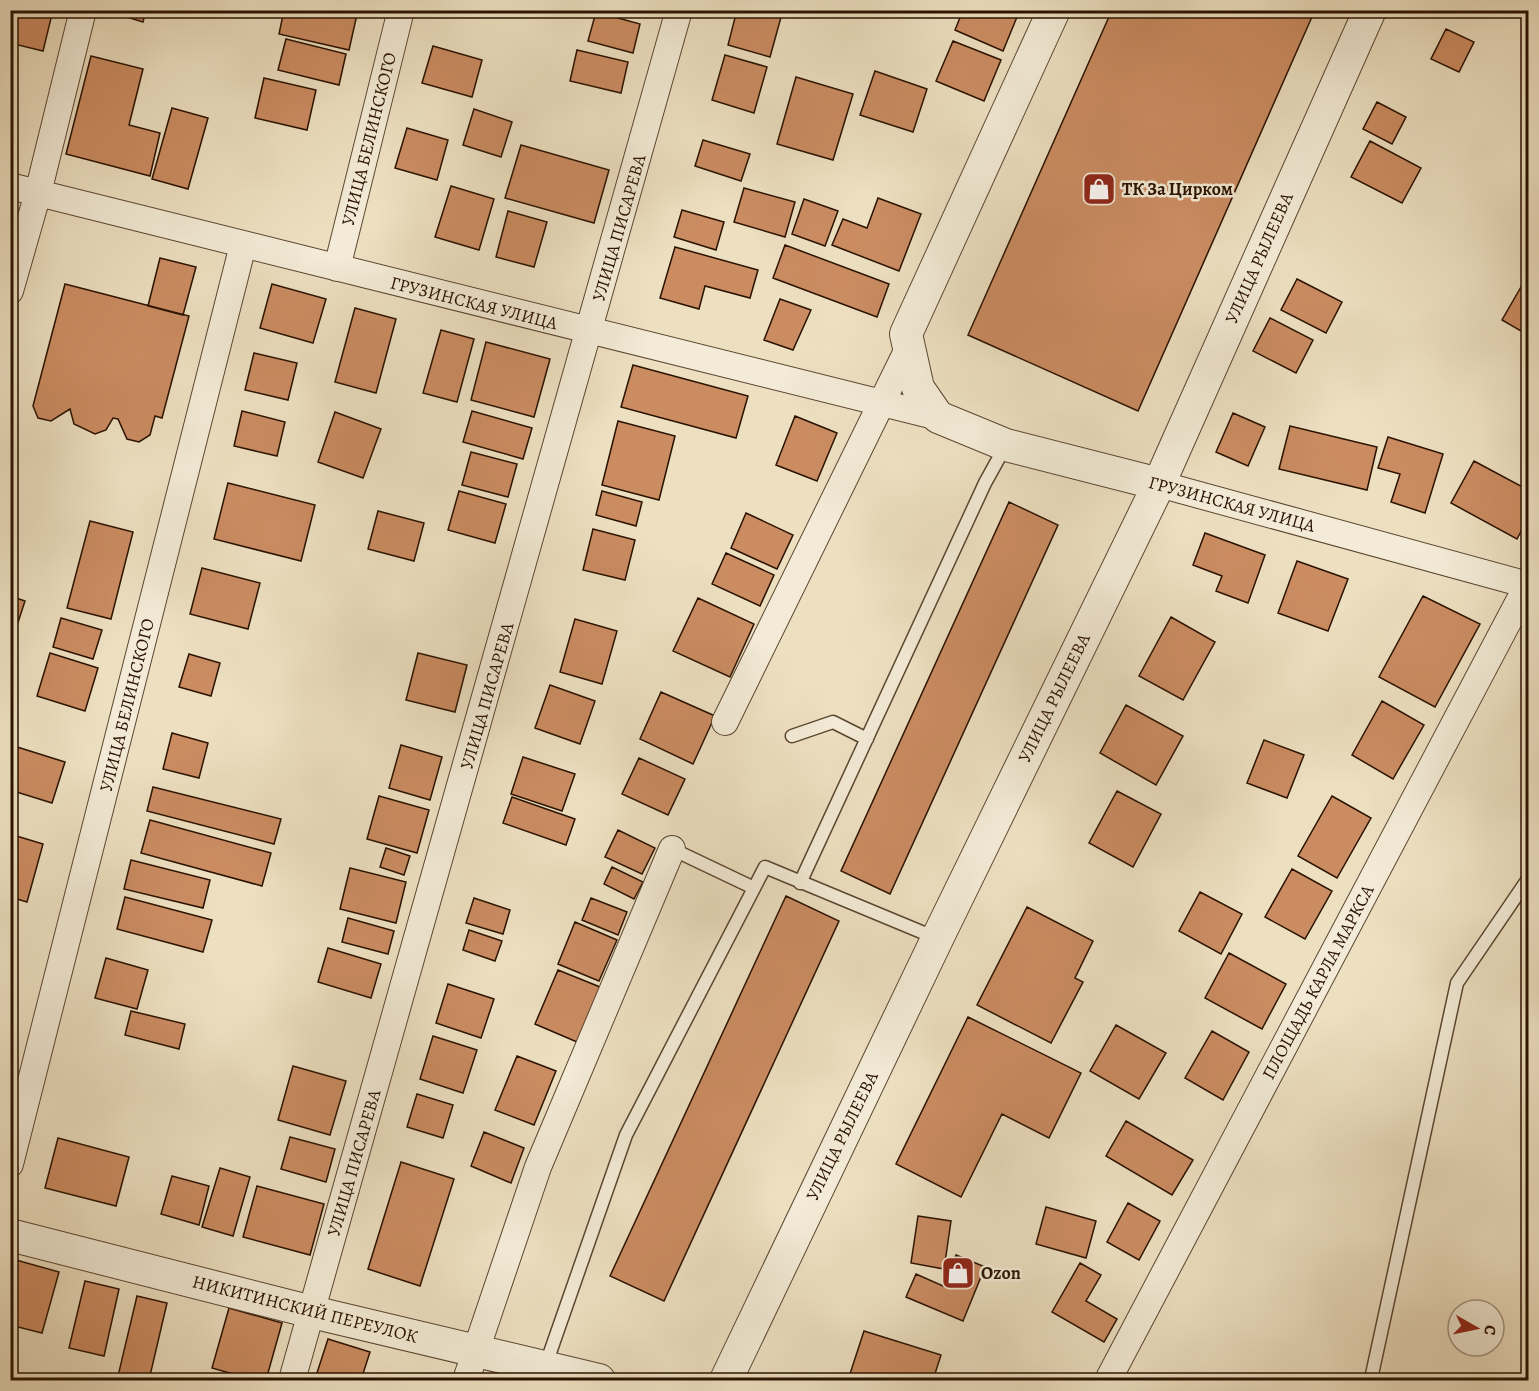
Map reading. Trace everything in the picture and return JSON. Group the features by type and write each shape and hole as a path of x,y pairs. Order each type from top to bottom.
{"street":[{"path":"10,291 38,193 83,10"},
{"name":"УЛИЦА БЕЛИНСКОГО","path":"337,268 401,10"},
{"name":"УЛИЦА ПИСАРЕВА","path":"292,1380 590,332 679,10"},
{"path":"938,417 918,388 907,351 906,334 1054,10"},
{"name":"УЛИЦА РЫЛЕЕВА","path":"726,1380 937,939 1159,484 1370,10"},
{"name":"ГРУЗИНСКАЯ УЛИЦА","path":"10,186 590,332 882,402 938,417 1006,445 1528,584"},
{"name":"УЛИЦА БЕЛИНСКОГО","path":"10,1164 243,245"},
{"path":"725,722 907,351"},
{"name":"ПЛОЩАДЬ КАРЛА МАРКСА","path":"1108,1380 1528,584"},
{"path":"466,1380 538,1167 672,849"},
{"name":"НИКИТИНСКИЙ ПЕРЕУЛОК","path":"10,1235 312,1312 599,1380"}],"lane":[{"path":"800,883 985,483 1006,445"},
{"path":"792,735 833,722 867,739"},
{"path":"672,849 754,888"},
{"path":"545,1367 626,1135 765,867 937,939"},
{"path":"1371,1379 1457,983 1528,879"}],"building":[{"path":"10,10 53,10 43,51 10,43"},
{"path":"104,10 146,10 143,22"},
{"path":"284,10 358,10 349,50 279,34"},
{"path":"737,10 783,10 770,57 728,45"},
{"path":"963,10 1000,10 1017,17 1003,51 955,30"},
{"path":"1112,10 1315,10 1138,411 968,335"},
{"path":"596,12 640,24 633,53 588,41"},
{"path":"1446,29 1474,42 1459,72 1431,59"},
{"path":"286,39 346,54 339,85 278,70"},
{"path":"953,41 1001,60 984,101 936,81"},
{"path":"433,46 482,60 472,97 422,83"},
{"path":"577,50 628,62 621,93 570,81"},
{"path":"725,55 767,67 754,113 712,100"},
{"path":"91,56 143,69 129,125 160,133 150,176 66,154"},
{"path":"875,71 927,89 913,132 860,115"},
{"path":"796,77 853,94 833,160 777,144"},
{"path":"264,78 316,90 307,130 255,118"},
{"path":"1377,102 1406,117 1392,144 1363,129"},
{"path":"172,108 208,118 188,189 152,179"},
{"path":"474,109 512,122 501,157 463,145"},
{"path":"407,128 448,140 437,180 395,168"},
{"path":"703,140 750,154 741,181 695,166"},
{"path":"1370,141 1421,168 1402,203 1351,177"},
{"path":"521,145 609,170 594,223 505,198"},
{"path":"451,186 494,199 479,250 435,237"},
{"path":"744,188 795,202 785,237 734,222"},
{"path":"878,198 921,214 899,271 832,245 843,219 867,228"},
{"path":"804,199 838,211 825,246 792,234"},
{"path":"682,210 724,222 716,250 674,237"},
{"path":"508,211 547,222 534,267 496,257"},
{"path":"785,245 889,284 877,317 773,278"},
{"path":"675,247 758,270 750,298 705,286 699,309 660,298"},
{"path":"160,258 196,267 183,315 148,306"},
{"path":"1297,279 1342,302 1326,333 1281,310"},
{"path":"1525,280 1528,282 1528,335 1502,320"},
{"path":"65,284 189,316 162,418 155,416 150,435 139,442 127,439 118,419 113,418 106,430 95,434 74,424 70,409 51,421 38,418 33,406"},
{"path":"272,284 326,299 313,343 260,328"},
{"path":"780,299 811,310 793,350 764,340"},
{"path":"355,308 396,319 376,393 335,382"},
{"path":"1270,318 1313,340 1296,373 1253,351"},
{"path":"441,330 474,339 457,402 423,393"},
{"path":"486,342 550,359 534,417 471,400"},
{"path":"254,353 297,363 288,400 245,390"},
{"path":"633,365 748,396 736,438 621,407"},
{"path":"242,411 285,422 277,456 234,446"},
{"path":"472,411 532,428 523,459 463,442"},
{"path":"335,412 381,429 363,478 318,462"},
{"path":"1233,413 1265,427 1248,466 1216,452"},
{"path":"795,416 837,433 817,481 776,465"},
{"path":"618,421 675,436 659,500 602,485"},
{"path":"1290,426 1377,447 1367,490 1279,469"},
{"path":"1388,437 1443,454 1425,513 1391,502 1400,474 1378,468"},
{"path":"471,452 517,464 508,497 462,485"},
{"path":"1474,461 1528,490 1528,518 1517,539 1451,503"},
{"path":"228,483 315,505 301,561 214,539"},
{"path":"459,491 506,504 495,543 448,530"},
{"path":"602,491 642,502 636,526 596,515"},
{"path":"1009,502 1058,525 890,894 841,871"},
{"path":"378,511 424,523 414,561 368,549"},
{"path":"746,513 793,535 777,569 731,548"},
{"path":"90,521 133,532 111,619 67,608"},
{"path":"593,529 635,540 625,580 583,570"},
{"path":"1205,533 1265,555 1248,603 1216,591 1222,576 1193,565"},
{"path":"726,553 774,575 760,606 712,584"},
{"path":"1297,561 1348,579 1328,631 1278,613"},
{"path":"202,568 260,583 248,629 190,614"},
{"path":"10,596 25,601 10,647"},
{"path":"1423,596 1480,624 1435,707 1379,677"},
{"path":"698,598 754,624 730,677 673,651"},
{"path":"1171,617 1215,642 1183,700 1139,676"},
{"path":"61,618 102,630 93,659 53,647"},
{"path":"575,619 617,631 602,684 560,672"},
{"path":"50,653 98,668 85,711 37,696"},
{"path":"418,653 467,665 455,712 406,700"},
{"path":"189,654 220,663 211,696 179,687"},
{"path":"550,685 595,701 580,744 535,728"},
{"path":"661,692 715,716 693,764 640,739"},
{"path":"1382,701 1424,725 1393,779 1352,755"},
{"path":"1126,705 1183,736 1156,785 1100,753"},
{"path":"172,733 208,743 199,778 163,769"},
{"path":"1264,740 1304,755 1287,798 1247,783"},
{"path":"401,745 442,757 430,800 389,788"},
{"path":"14,746 65,762 52,803 10,790 10,757"},
{"path":"523,757 575,774 562,811 511,794"},
{"path":"639,758 685,779 668,815 622,794"},
{"path":"153,787 281,819 274,844 147,811"},
{"path":"1117,791 1161,814 1133,867 1089,843"},
{"path":"379,796 429,810 417,853 367,839"},
{"path":"1332,796 1371,818 1337,878 1298,856"},
{"path":"512,797 575,819 566,845 503,823"},
{"path":"150,820 271,853 262,886 141,853"},
{"path":"618,830 655,848 642,874 605,857"},
{"path":"10,834 43,844 27,902 10,897"},
{"path":"386,848 410,856 404,875 380,867"},
{"path":"131,860 210,880 203,908 124,889"},
{"path":"612,867 643,882 634,899 604,884"},
{"path":"350,868 406,882 396,923 340,909"},
{"path":"1292,869 1332,891 1305,939 1265,917"},
{"path":"1200,892 1242,914 1221,954 1179,931"},
{"path":"786,896 839,921 664,1301 610,1276"},
{"path":"125,897 212,920 203,952 117,929"},
{"path":"474,898 510,910 503,934 466,923"},
{"path":"591,898 627,912 618,935 582,920"},
{"path":"1027,907 1093,941 1075,978 1083,982 1051,1043 977,1005"},
{"path":"348,918 394,931 388,954 342,942"},
{"path":"575,922 617,940 599,981 558,964"},
{"path":"469,930 502,941 495,961 463,950"},
{"path":"328,948 381,964 371,998 318,982"},
{"path":"1229,953 1286,984 1262,1029 1205,998"},
{"path":"106,958 148,970 137,1009 95,998"},
{"path":"558,970 600,987 577,1042 535,1024"},
{"path":"448,984 494,999 481,1038 436,1023"},
{"path":"131,1011 185,1024 179,1049 125,1035"},
{"path":"968,1017 1081,1073 1049,1138 1002,1114 961,1197 896,1164"},
{"path":"1116,1025 1166,1053 1139,1099 1090,1071"},
{"path":"1212,1031 1249,1052 1223,1100 1185,1078"},
{"path":"433,1036 477,1050 463,1093 420,1079"},
{"path":"517,1056 556,1071 534,1125 495,1110"},
{"path":"293,1066 346,1081 330,1135 278,1120"},
{"path":"417,1094 453,1105 443,1138 407,1127"},
{"path":"1126,1121 1193,1160 1172,1195 1106,1156"},
{"path":"484,1132 524,1148 511,1183 471,1166"},
{"path":"290,1137 335,1149 326,1182 281,1169"},
{"path":"58,1138 129,1157 116,1206 45,1188"},
{"path":"401,1162 454,1179 420,1286 368,1269"},
{"path":"220,1168 250,1177 233,1236 202,1227"},
{"path":"172,1176 209,1186 199,1225 161,1214"},
{"path":"257,1186 324,1204 310,1255 243,1237"},
{"path":"1128,1203 1160,1221 1139,1260 1107,1242"},
{"path":"1046,1207 1096,1221 1086,1258 1036,1244"},
{"path":"918,1216 951,1221 944,1269 911,1263"},
{"path":"956,1255 985,1267 963,1321 906,1297 916,1274 943,1286"},
{"path":"16,1260 59,1272 42,1333 10,1325 10,1279"},
{"path":"1080,1263 1101,1275 1086,1301 1117,1319 1104,1342 1052,1312"},
{"path":"85,1281 119,1289 104,1356 69,1348"},
{"path":"137,1296 167,1303 149,1380 118,1376"},
{"path":"229,1308 282,1323 266,1380 254,1380 212,1368"},
{"path":"864,1331 941,1355 933,1380 848,1380"},
{"path":"328,1339 370,1352 361,1380 315,1379"}],"place":[{"name":"ТК За Цирком","path":"1099,189"},
{"name":"Ozon","path":"958,1273"}]}
